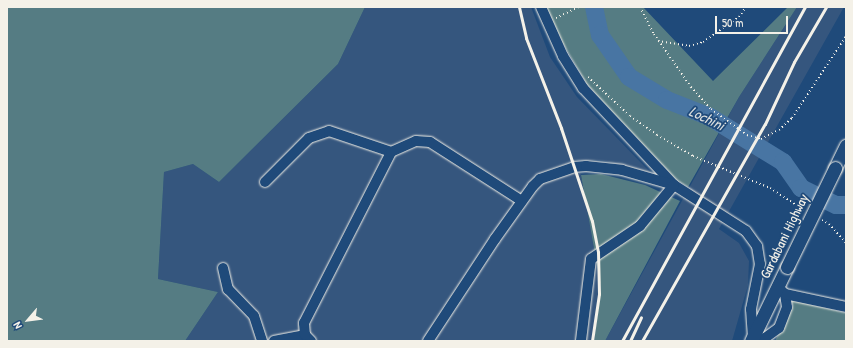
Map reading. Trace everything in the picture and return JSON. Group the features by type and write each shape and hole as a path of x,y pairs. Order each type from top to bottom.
{"main road":[{"name":"Gardabani Highway","path":"752,339 781,290 788,266 846,145"}],"street":[{"path":"541,7 546,23 583,88 674,185 746,232 757,246 760,264 751,309 752,339 760,340 765,338 779,328 787,306 781,290"},
{"path":"265,182 309,138 329,131 391,152"},
{"path":"274,341 308,338 304,323 391,152 416,141 430,142 522,201"},
{"path":"428,341 522,201 540,179 574,167 622,170 674,185"},
{"path":"581,341 591,259 640,226 674,185"},
{"path":"223,268 228,289 254,316 262,341"},
{"path":"781,290 846,307"}],"path":[{"path":"546,23 578,7"},
{"path":"595,7 604,7"},
{"path":"640,7 658,40 690,87 711,109 747,135 761,139 779,130 792,118 846,36"},
{"path":"658,40 689,46 703,42 739,17 746,7"},
{"path":"587,76 630,116 657,136 693,156 770,188 811,214"},
{"path":"817,217 829,224 846,243"}],"shaded area":[{"path":"365,7 531,7 550,57 577,97 651,173 601,160 575,160 581,175 601,288 594,341 185,341 218,292 158,279 164,172 193,164 219,182 338,64"},
{"path":"797,7 844,7 719,229 739,243 749,261 748,285 732,341 605,341 739,97"}],"green space":[{"path":"7,7 365,7 338,64 219,182 193,164 164,172 158,279 218,292 185,341 7,341"},
{"path":"546,7 643,7 713,81 788,7 797,7 739,97 688,187 674,178 588,86 558,35"},
{"path":"601,174 645,185 680,201 605,341 594,341 601,288 581,175"},
{"path":"791,300 846,313 846,341 775,341 793,306"}],"waterway":[{"name":"Lochini","path":"594,7 600,35 629,77 667,100 710,117 783,162 801,188 836,205 846,205"}],"railway":[{"path":"519,7 526,38 561,128 592,221 598,252 599,294 592,341"},
{"path":"622,341 805,7"},
{"path":"642,341 765,124 794,62 826,7"},
{"path":"630,341 641,317"}]}
